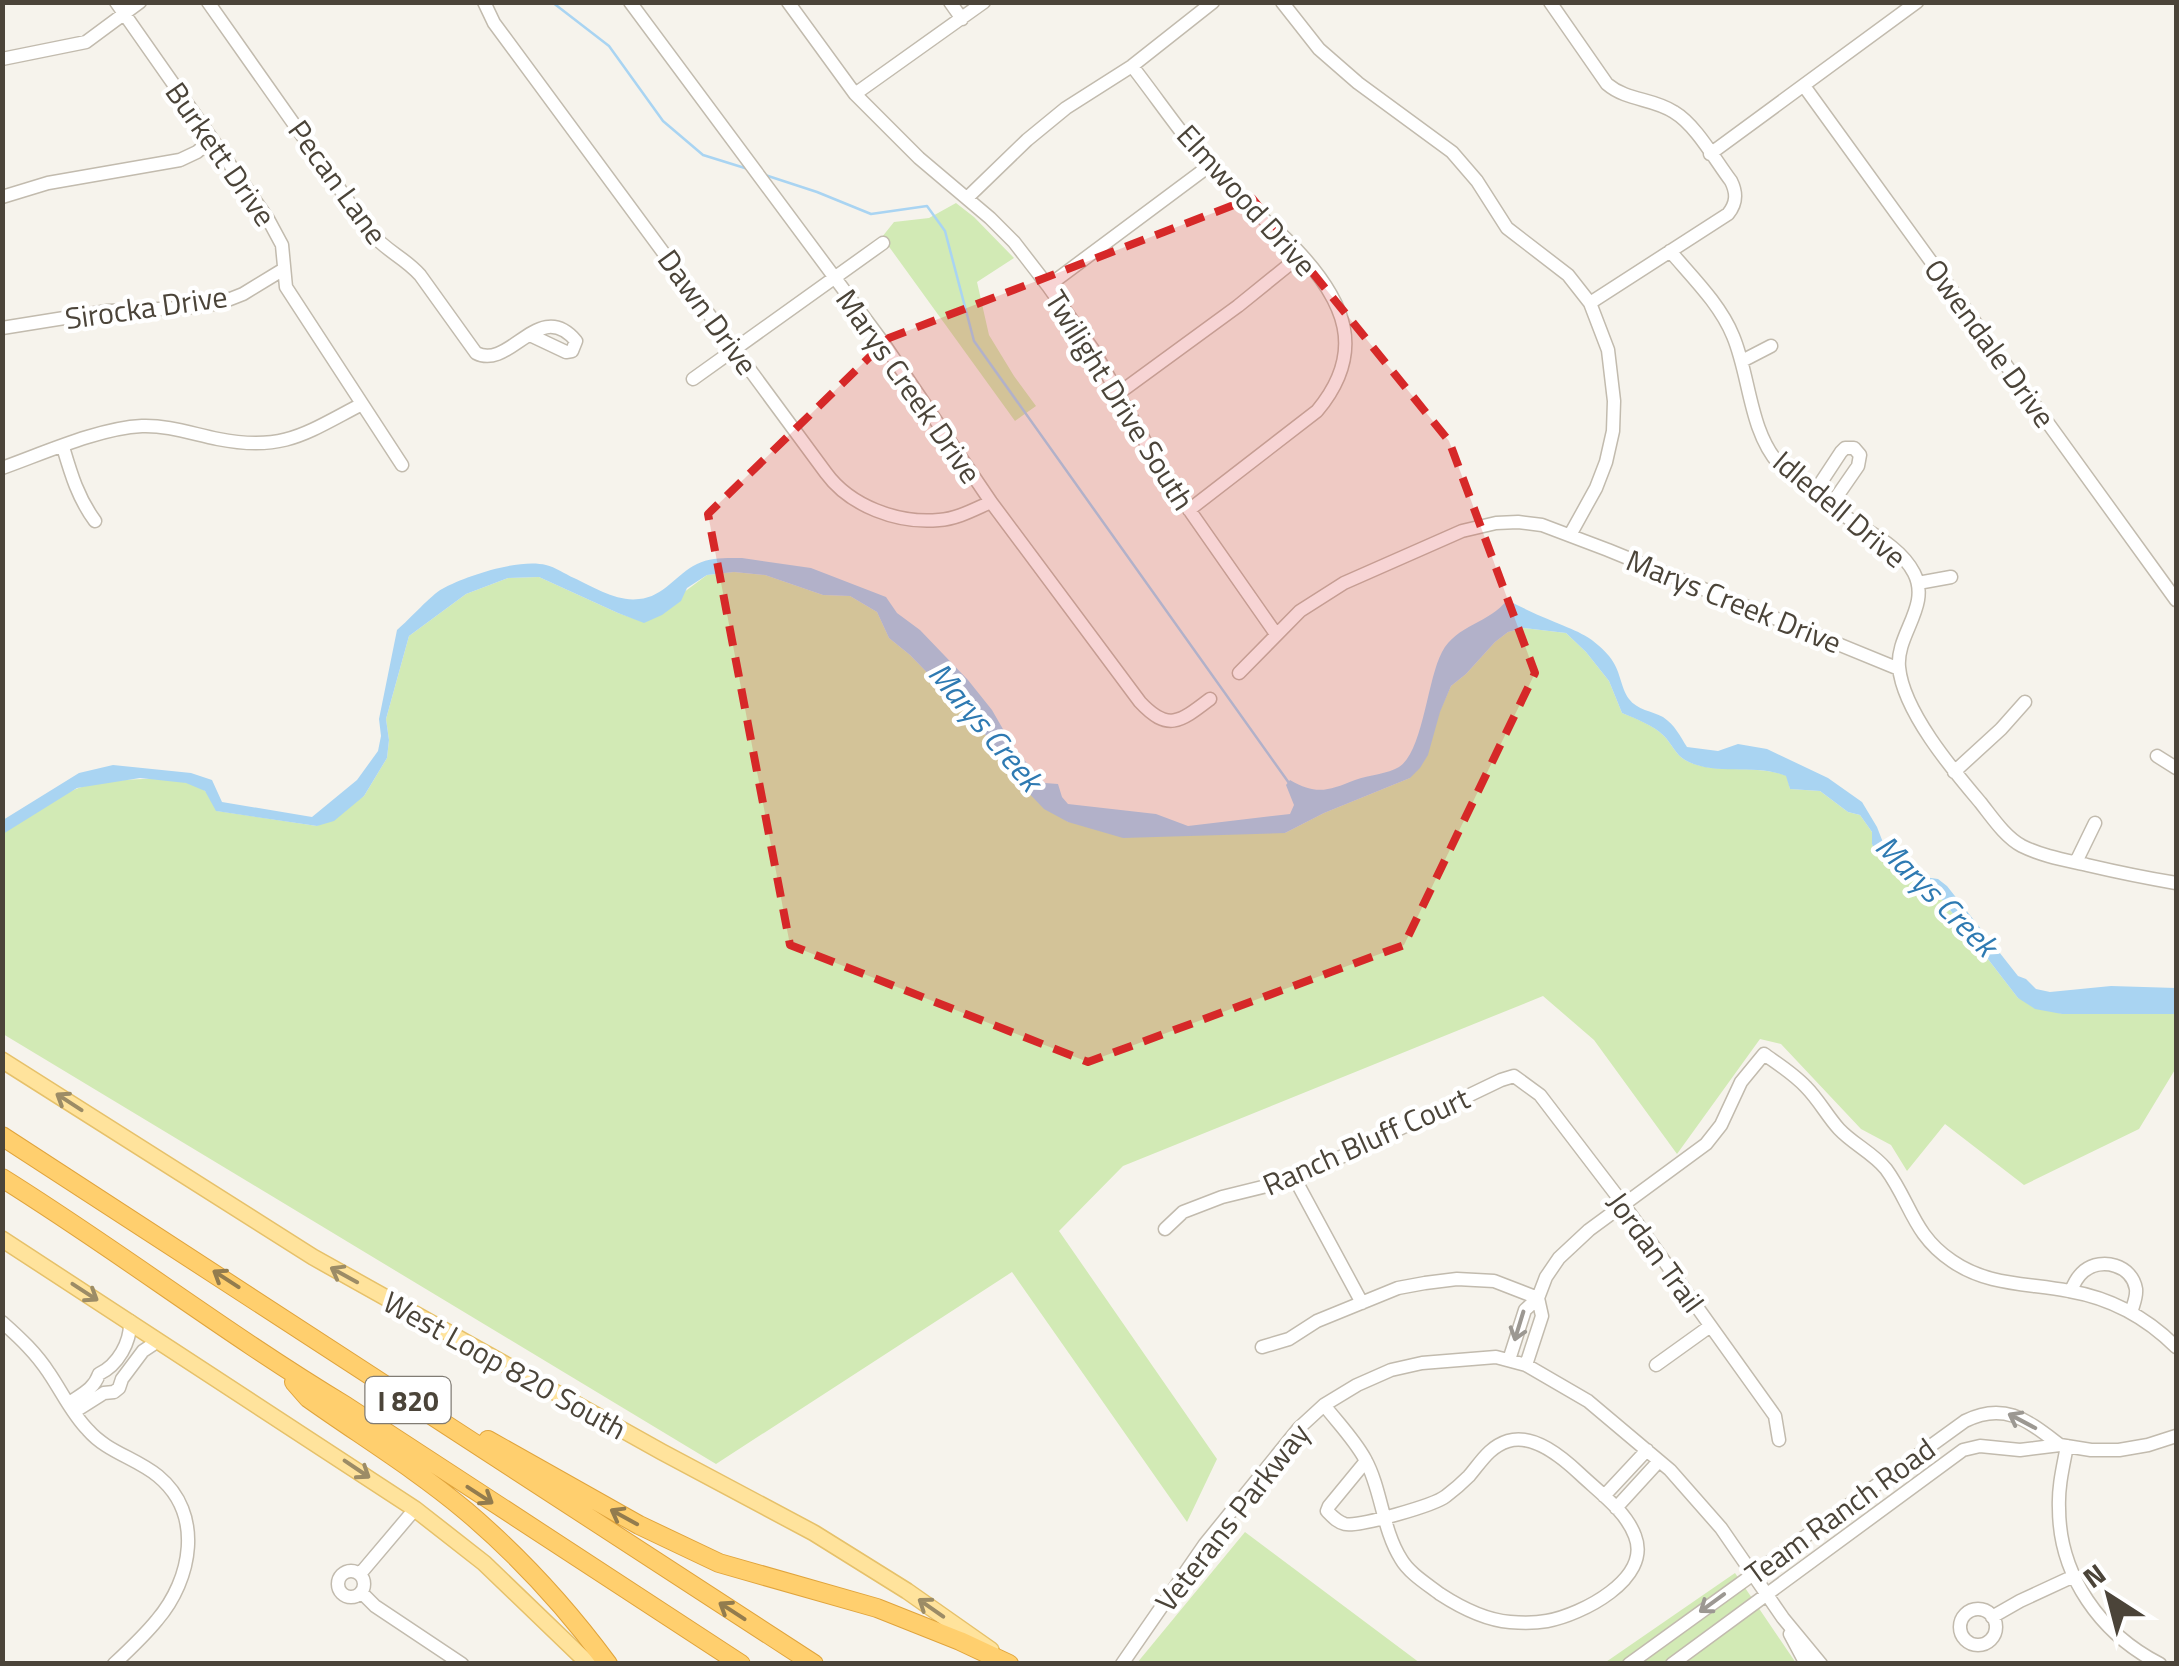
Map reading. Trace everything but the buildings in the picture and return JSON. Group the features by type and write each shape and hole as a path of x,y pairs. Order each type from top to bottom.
{"highway":[{"name":"I 820","path":"2,1136 814,1664"},
{"name":"I 820","path":"2,1178 280,1366 741,1664"},
{"path":"280,1366 308,1398 432,1485 494,1536 556,1598 608,1664"},
{"path":"438,1421 468,1429 639,1525 719,1564 877,1608 1010,1664"}],"main road":[{"name":"West Loop 820 South","path":"2,1060 313,1257 814,1533 902,1588 1010,1664"},
{"path":"2,1240 415,1509 484,1563 590,1664"}],"street":[{"path":"2,59 78,45 94,36 120,8 140,2"},
{"name":"Pecan Lane","path":"208,2 370,232 420,275 476,353 494,356 530,335"},
{"name":"Dawn Drive","path":"484,2 494,22 842,492 906,519 926,521 943,520 991,502"},
{"name":"Marys Creek Drive","path":"630,2 884,344 991,502 1124,682 1155,718 1166,722 1182,719 1210,699"},
{"name":"Twilight Drive South","path":"788,2 855,94 918,158 1014,242 1048,286 1118,393 1150,452 1276,634"},
{"path":"950,2 962,19"},
{"path":"855,94 984,2"},
{"path":"966,198 1066,108 1132,66 1213,2"},
{"path":"1282,2 1319,49 1358,83 1452,152 1477,181 1507,228 1568,275 1590,302 1608,350 1614,401 1612,431 1596,488 1570,535"},
{"path":"1550,2 1608,84 1618,94 1674,112 1688,124 1736,191 1728,214 1590,302"},
{"path":"1710,154 1917,2"},
{"name":"Burkett Drive","path":"120,8 277,234 282,245 286,287 402,465"},
{"name":"Elmwood Drive","path":"1132,66 1230,190 1301,255 1338,306 1346,342 1337,384 1317,411 1189,510"},
{"name":"Owendale Drive","path":"1804,86 2176,600"},
{"path":"2,198 48,183 180,160 211,140"},
{"path":"1048,286 1209,166"},
{"path":"693,379 883,244"},
{"name":"Idledell Drive","path":"1670,251 1733,334 1768,450 1787,472 1884,540 1910,567 1918,583 1919,601 1900,653 1899,669"},
{"path":"1118,393 1301,255"},
{"name":"Sirocka Drive","path":"2,328 108,311 220,303 284,269"},
{"path":"1742,361 1770,346"},
{"path":"2,468 118,429 143,426 268,444 298,438 362,404"},
{"path":"62,447 81,503 94,521"},
{"path":"1814,492 1841,452 1854,448 1860,456 1858,466 1831,505"},
{"name":"Marys Creek Drive","path":"1239,673 1300,611 1344,583 1462,530 1496,522 1542,525 1570,535 1899,669"},
{"path":"1918,583 1951,577"},
{"path":"1899,669 1911,705 1954,772 2016,843 2038,854 2176,883"},
{"path":"1954,772 2025,702"},
{"path":"2157,756 2176,768"},
{"path":"2076,862 2094,824"},
{"path":"1509,1360 1525,1310 1538,1298 1559,1258 1589,1230 1712,1138 1740,1082 1764,1054 1805,1085 1840,1129 1881,1163 1922,1233 1950,1260 1974,1274 2000,1282 2098,1298 2151,1325 2176,1347"},
{"name":"Jordan Trail","path":"1514,1076 1540,1095 1624,1205 1774,1416 1779,1440"},
{"name":"Ranch Bluff Court","path":"1165,1229 1182,1212 1295,1179 1514,1076"},
{"path":"1295,1179 1362,1303"},
{"path":"2071,1291 2081,1274 2091,1267 2115,1265 2130,1276 2135,1286 2136,1297 2130,1312"},
{"path":"1262,1347 1289,1339 1318,1321 1398,1288 1457,1279 1494,1280 1538,1298"},
{"path":"1526,1365 1542,1316 1538,1298"},
{"path":"2,1322 38,1358 88,1431 160,1477 172,1490 188,1524 188,1558 174,1597 160,1618 114,1664"},
{"path":"101,1388 100,1374 109,1370 128,1341 130,1322"},
{"path":"1656,1365 1710,1327"},
{"path":"101,1388 114,1392 119,1388 143,1351 158,1341"},
{"name":"Veterans Parkway","path":"1122,1664 1216,1530 1299,1428 1324,1406 1357,1385 1392,1370 1422,1363 1496,1357 1526,1365 1588,1401 1670,1470 1721,1528 1783,1618 1821,1664"},
{"path":"109,1370 122,1379"},
{"path":"72,1407 101,1388"},
{"path":"1324,1406 1366,1460 1379,1492 1385,1517 1402,1562 1440,1593 1474,1612 1510,1622 1546,1622 1584,1610 1632,1570 1638,1550 1636,1537 1616,1508 1560,1456 1528,1441 1509,1440 1486,1453 1467,1478 1441,1500 1385,1517 1349,1525 1337,1521 1328,1511 1329,1506 1366,1460"},
{"name":"Team Ranch Road","path":"1629,1664 1965,1421 1986,1413 2008,1413 2064,1446"},
{"path":"1965,1421 1973,1446"},
{"name":"Team Ranch Road","path":"1672,1664 1917,1482 1973,1446 2118,1450 2176,1436"},
{"path":"2064,1446 2058,1512 2062,1544 2074,1576 2105,1624 2160,1664"},
{"path":"1604,1496 1646,1450"},
{"path":"1616,1508 1659,1461"},
{"path":"360,1574 415,1509"},
{"path":"336,1570 360,1574 364,1583 361,1592 351,1596 341,1592 336,1570"},
{"path":"1992,1617 2074,1576"},
{"path":"361,1592 375,1606 462,1664"},
{"name":"Veterans Parkway","path":"1783,1618 1806,1664"}],"highlighted area":[{"path":"1252,198 1449,441 1535,673 1404,945 1088,1062 790,945 708,514 889,338"}],"green space":[{"path":"956,203 1014,258 977,282 989,335 1036,406 1015,421 882,237 894,222 929,218"},
{"path":"707,575 765,575 823,595 850,596 877,612 889,638 983,730 1000,763 1068,822 1285,833 1410,778 1451,686 1508,632 1524,628 1566,633 1609,681 1622,713 1660,732 1685,760 1709,767 1775,772 1787,776 1790,789 1820,791 1848,812 1860,815 1882,857 1918,885 1937,893 2018,998 2062,1014 2176,1014 2176,1068 2139,1129 2024,1185 1945,1124 1907,1171 1891,1145 1861,1129 1781,1044 1760,1039 1677,1154 1594,1040 1543,996 1123,1166 1059,1231 1217,1459 1187,1522 1012,1272 716,1464 3,1034 2,834 47,804 88,785 162,779 205,791 217,811 317,826 364,796 387,758 386,719 409,636 466,594 508,578 539,577 644,622"},
{"path":"1245,1532 1420,1663 1137,1663"},
{"path":"1735,1573 1796,1663 1603,1664"}],"water":[{"name":"Marys Creek","path":"742,558 811,568 886,597 897,613 920,630 968,680 992,710 1015,750 1045,783 1058,784 1068,804 1156,814 1188,826 1290,814 1294,805 1286,785 1290,780 1322,790 1399,767 1414,747 1442,652 1456,636 1507,600 1595,643 1613,661 1629,699 1667,720 1687,747 1718,751 1738,744 1767,749 1828,778 1862,802 1884,845 1924,877 1938,879 1947,886 2018,976 2036,989 2050,992 2111,986 2176,988 2176,1014 2062,1014 2035,1009 2018,998 1937,893 1918,885 1876,852 1872,832 1860,815 1848,812 1820,791 1790,789 1786,776 1774,772 1709,768 1685,760 1660,732 1622,713 1609,681 1566,633 1524,628 1508,632 1495,642 1451,686 1428,755 1410,778 1285,833 1123,838 1068,822 1044,809 1000,763 983,730 889,638 877,612 850,596 823,595 765,575 707,575 687,588 681,601 644,623 539,577 508,578 466,594 409,636 386,719 387,758 364,796 334,821 317,826 216,811 205,791 186,783 140,778 77,788 3,834 3,820 79,773 113,765 191,773 212,780 222,802 312,817 357,780 378,751 379,719 397,630 442,589 493,570 535,563 553,567 614,596 639,599 663,590 702,562"}],"waterway":[{"path":"552,2 609,46 663,121 703,155 748,169"},
{"path":"765,175 871,214 927,206 945,231 974,341 1289,783"}]}
